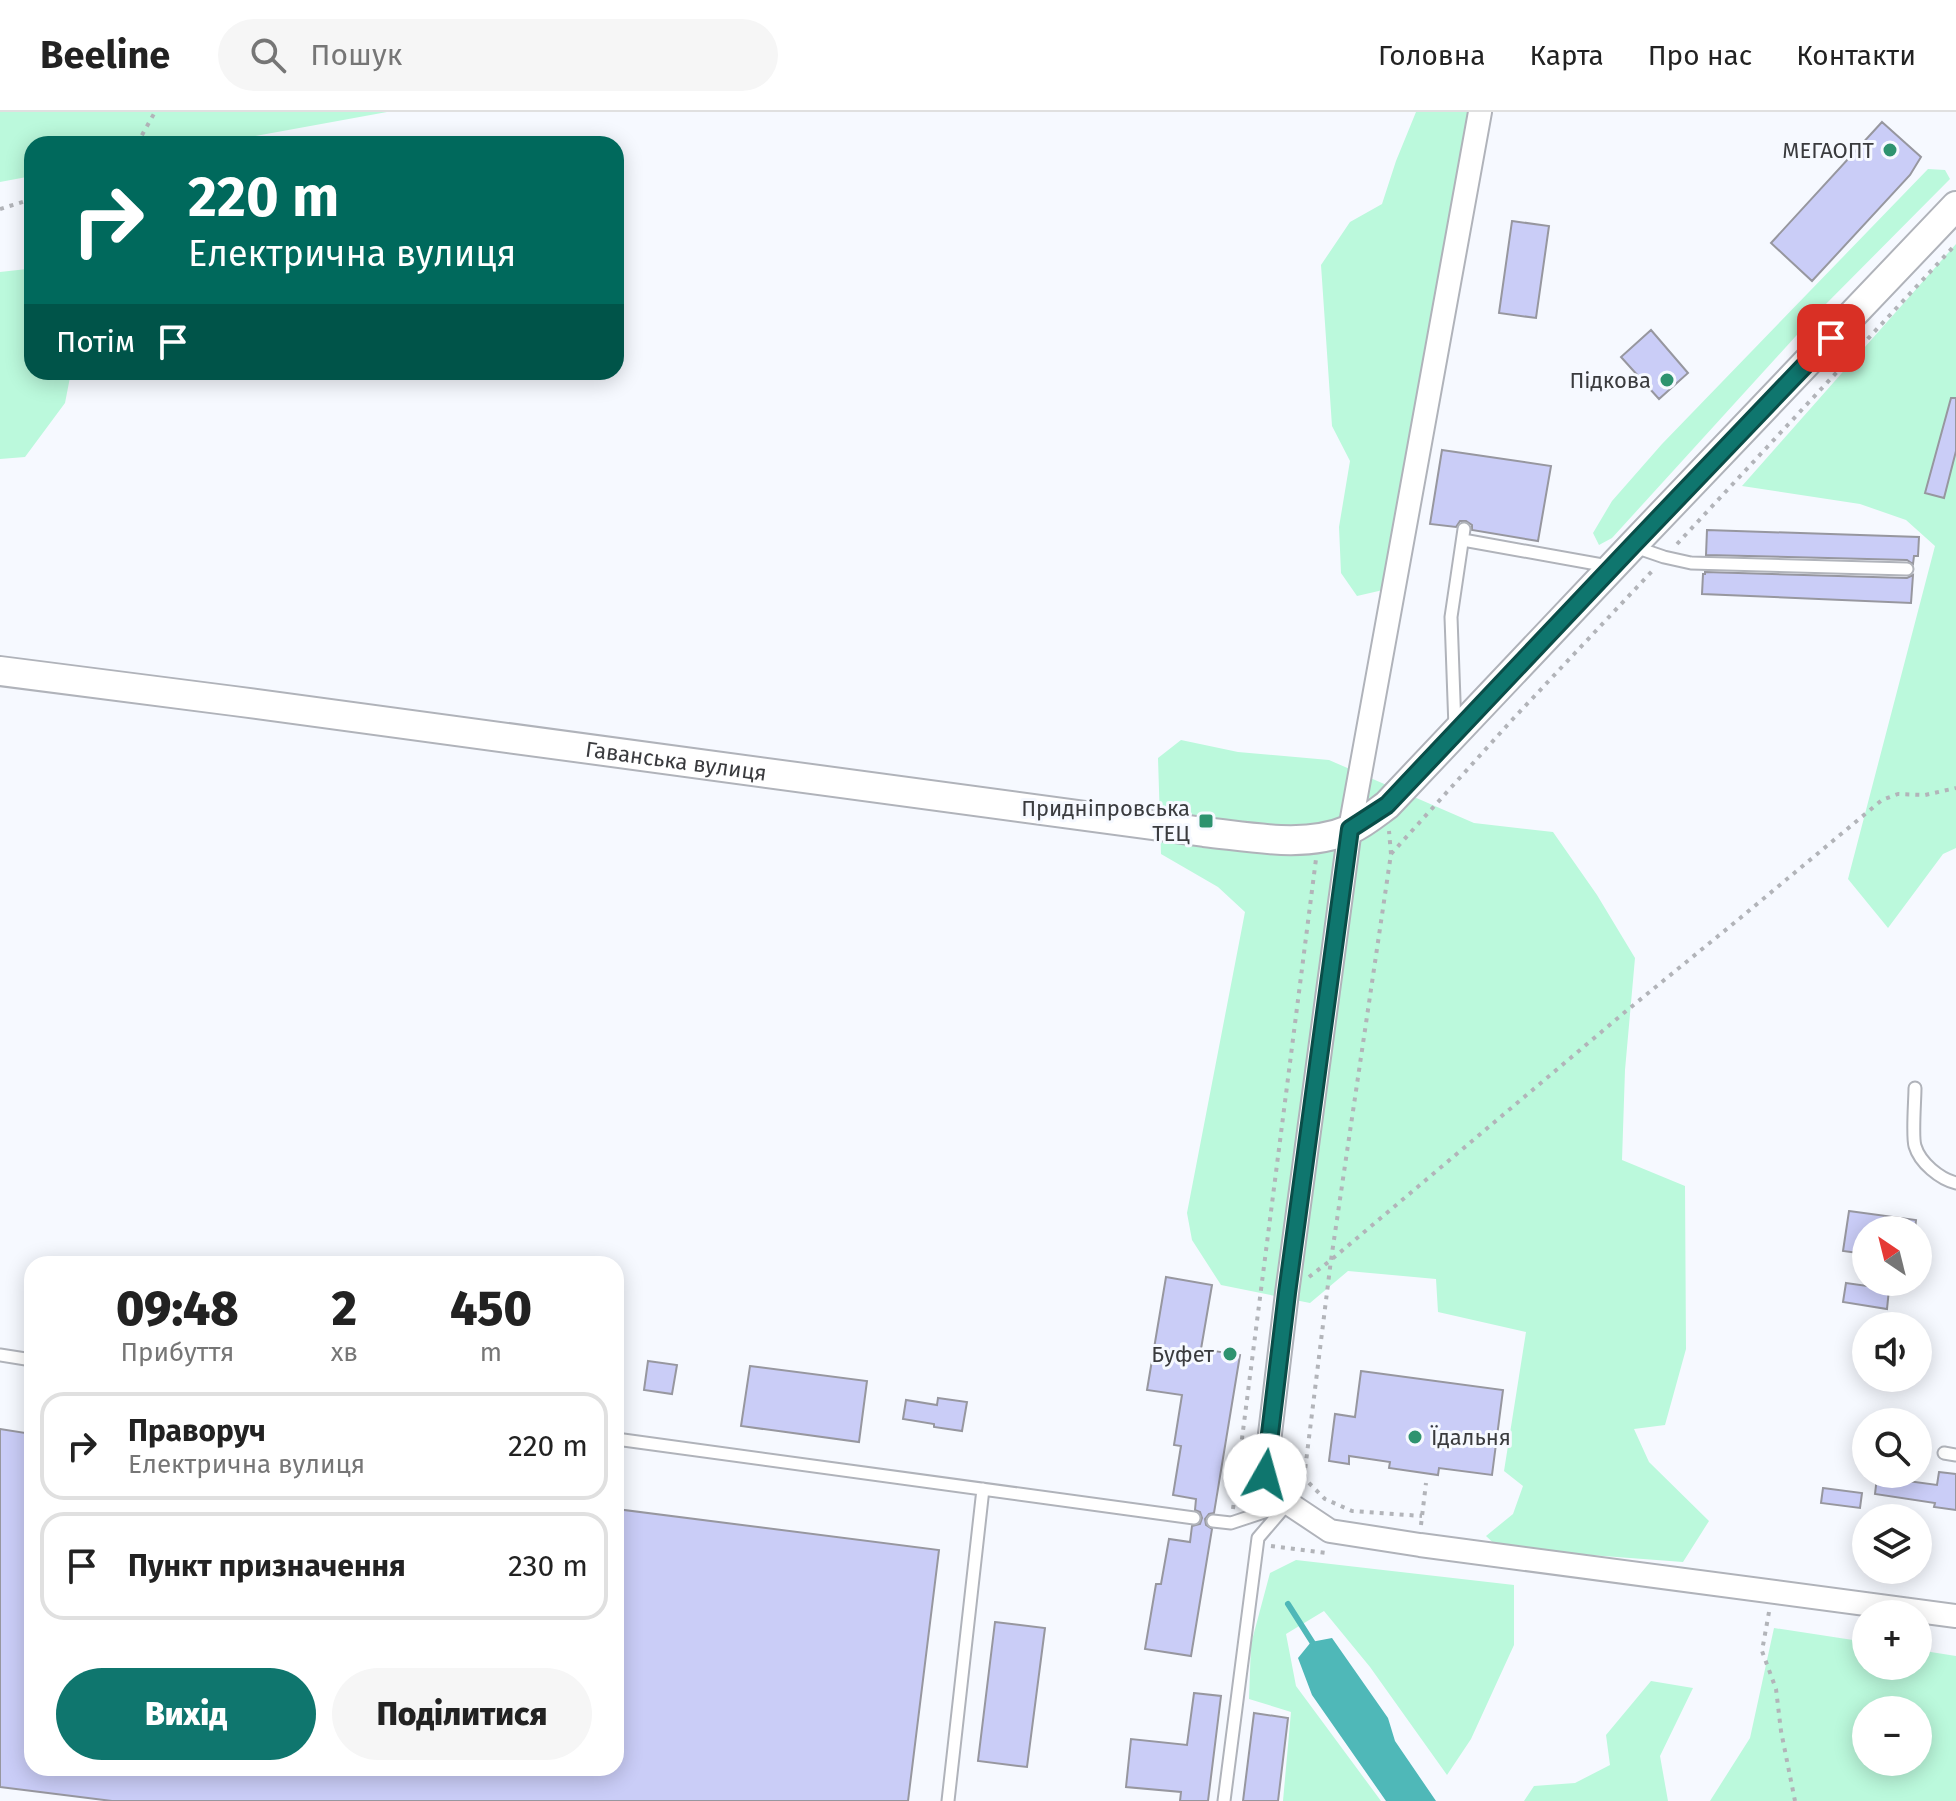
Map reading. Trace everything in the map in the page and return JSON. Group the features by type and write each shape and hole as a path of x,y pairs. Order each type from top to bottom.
{"street":[{"path":"1480,112 1350,829 1265,1475 1288,1503 1330,1531 1956,1616"},
{"name":"Гаванська вулиця","path":"0,671 1204,832 1292,841 1319,838 1350,829 1387,805 1956,206"}],"lane":[{"path":"1455,733 1451,617 1464,534 1622,556 1664,557 1691,563 1907,569"},
{"path":"1915,1088 1915,1145 1928,1166 1948,1181 1956,1183"},
{"path":"0,1355 24,1359"},
{"path":"624,1440 1194,1518"},
{"path":"948,1801 983,1489"},
{"path":"1213,1521 1231,1523 1288,1503"},
{"path":"1224,1801 1258,1538 1288,1503"}],"path":[{"path":"142,136 155,112"},
{"path":"0,209 24,202"},
{"path":"1287,1293 1331,1260 1882,800 1898,794 1925,795 1956,788"},
{"path":"1231,1523 1319,838"},
{"path":"1265,1475 1304,1478 1325,1499 1352,1511 1422,1516"},
{"path":"1420,1545 1426,1483"},
{"path":"1774,1592 1762,1651 1776,1689 1795,1801"}],"green space":[{"path":"0,112 387,112 255,136 24,136 24,178 0,182"},
{"path":"1416,112 1472,112 1400,521 1386,565 1383,590 1357,596 1341,573 1339,527 1350,461 1332,426 1321,265 1350,222 1382,204"},
{"path":"1928,169 1945,170 1950,179 1816,314 1612,538 1599,545 1593,533 1612,501 1662,444"},
{"path":"1956,244 1956,848 1943,854 1888,928 1848,879 1935,546 1906,520 1860,504 1742,486"},
{"path":"24,269 24,380 69,380 65,403 25,457 0,459 0,272"},
{"path":"1181,740 1238,752 1329,760 1474,823 1553,832 1597,895 1635,958 1625,1070 1622,1160 1685,1186 1686,1349 1665,1425 1634,1429 1649,1462 1709,1521 1683,1562 1537,1551 1505,1554 1486,1536 1513,1514 1523,1486 1504,1471 1526,1332 1438,1312 1436,1279 1348,1271 1310,1303 1221,1285 1192,1240 1187,1213 1245,912 1218,887 1161,854 1158,758"},
{"path":"1296,1560 1514,1585 1514,1645 1471,1739 1447,1775 1370,1667 1324,1611 1286,1634 1296,1686 1381,1801 1283,1801 1291,1712 1249,1699 1251,1644 1270,1573"},
{"path":"1774,1628 1852,1640 1852,1680 1932,1680 1932,1652 1956,1656 1956,1801 1710,1801 1750,1738"},
{"path":"1651,1681 1693,1688 1660,1756 1668,1801 1524,1801 1534,1786 1575,1783 1610,1765 1606,1735"}],"water":[{"path":"1332,1638 1388,1718 1395,1741 1436,1801 1386,1801 1312,1695 1298,1658 1311,1642"}],"building":[{"path":"1882,122 1921,157 1910,175 1812,281 1771,243"},
{"path":"1512,221 1549,226 1536,318 1499,313"},
{"path":"1651,330 1688,373 1659,399 1621,357"},
{"path":"1951,398 1956,398 1956,451 1944,498 1925,493"},
{"path":"1442,450 1551,466 1538,541 1472,530 1472,525 1466,521 1460,521 1456,527 1430,524"},
{"path":"1707,530 1919,537 1918,556 1914,556 1913,564 1907,560 1706,555"},
{"path":"1705,572 1907,578 1913,575 1911,603 1702,594"},
{"path":"1849,1211 1886,1216 1852,1216 1852,1252 1843,1251"},
{"path":"1166,1277 1212,1285 1201,1349 1240,1355 1214,1513 1205,1519 1206,1525 1212,1529 1191,1656 1145,1649 1156,1584 1161,1584 1169,1539 1190,1542 1192,1526 1200,1524 1202,1518 1200,1512 1195,1510 1196,1499 1173,1495 1181,1446 1174,1445 1182,1395 1147,1390"},
{"path":"1846,1283 1852,1284 1852,1296 1888,1296 1887,1309 1843,1302"},
{"path":"648,1361 677,1365 672,1394 644,1390"},
{"path":"750,1366 867,1381 859,1442 741,1426"},
{"name":"Їдальня","path":"1361,1371 1503,1390 1492,1475 1439,1468 1438,1475 1389,1468 1390,1462 1349,1456 1349,1464 1329,1461 1335,1414 1355,1417"},
{"path":"938,1398 967,1402 962,1431 903,1419 906,1400 937,1405"},
{"path":"0,1429 24,1433 24,1776 624,1776 624,1510 939,1550 908,1801 112,1801 0,1787"},
{"path":"1939,1472 1956,1474 1956,1510 1934,1507 1935,1503 1875,1494 1876,1488 1932,1488 1932,1484 1937,1485"},
{"path":"1823,1488 1862,1493 1861,1504 1852,1504 1852,1507 1821,1503"},
{"path":"995,1622 1045,1628 1027,1767 978,1761"},
{"path":"1194,1693 1221,1696 1208,1801 1180,1801 1181,1792 1126,1787 1131,1739 1187,1745"},
{"path":"1254,1713 1288,1718 1278,1801 1243,1801"}],"waterway":[{"path":"1288,1604 1316,1648"}],"place":[{"name":"МЕГАОПТ","path":"1890,150"},
{"name":"Підкова","path":"1667,380"},
{"name":"Придніпровська ТЕЦ","path":"1206,821"},
{"name":"Буфет","path":"1230,1354"},
{"name":"Їдальня","path":"1415,1437"}],"route":[{"path":"1265,1475 1350,829 1387,805 1831,338"}]}
